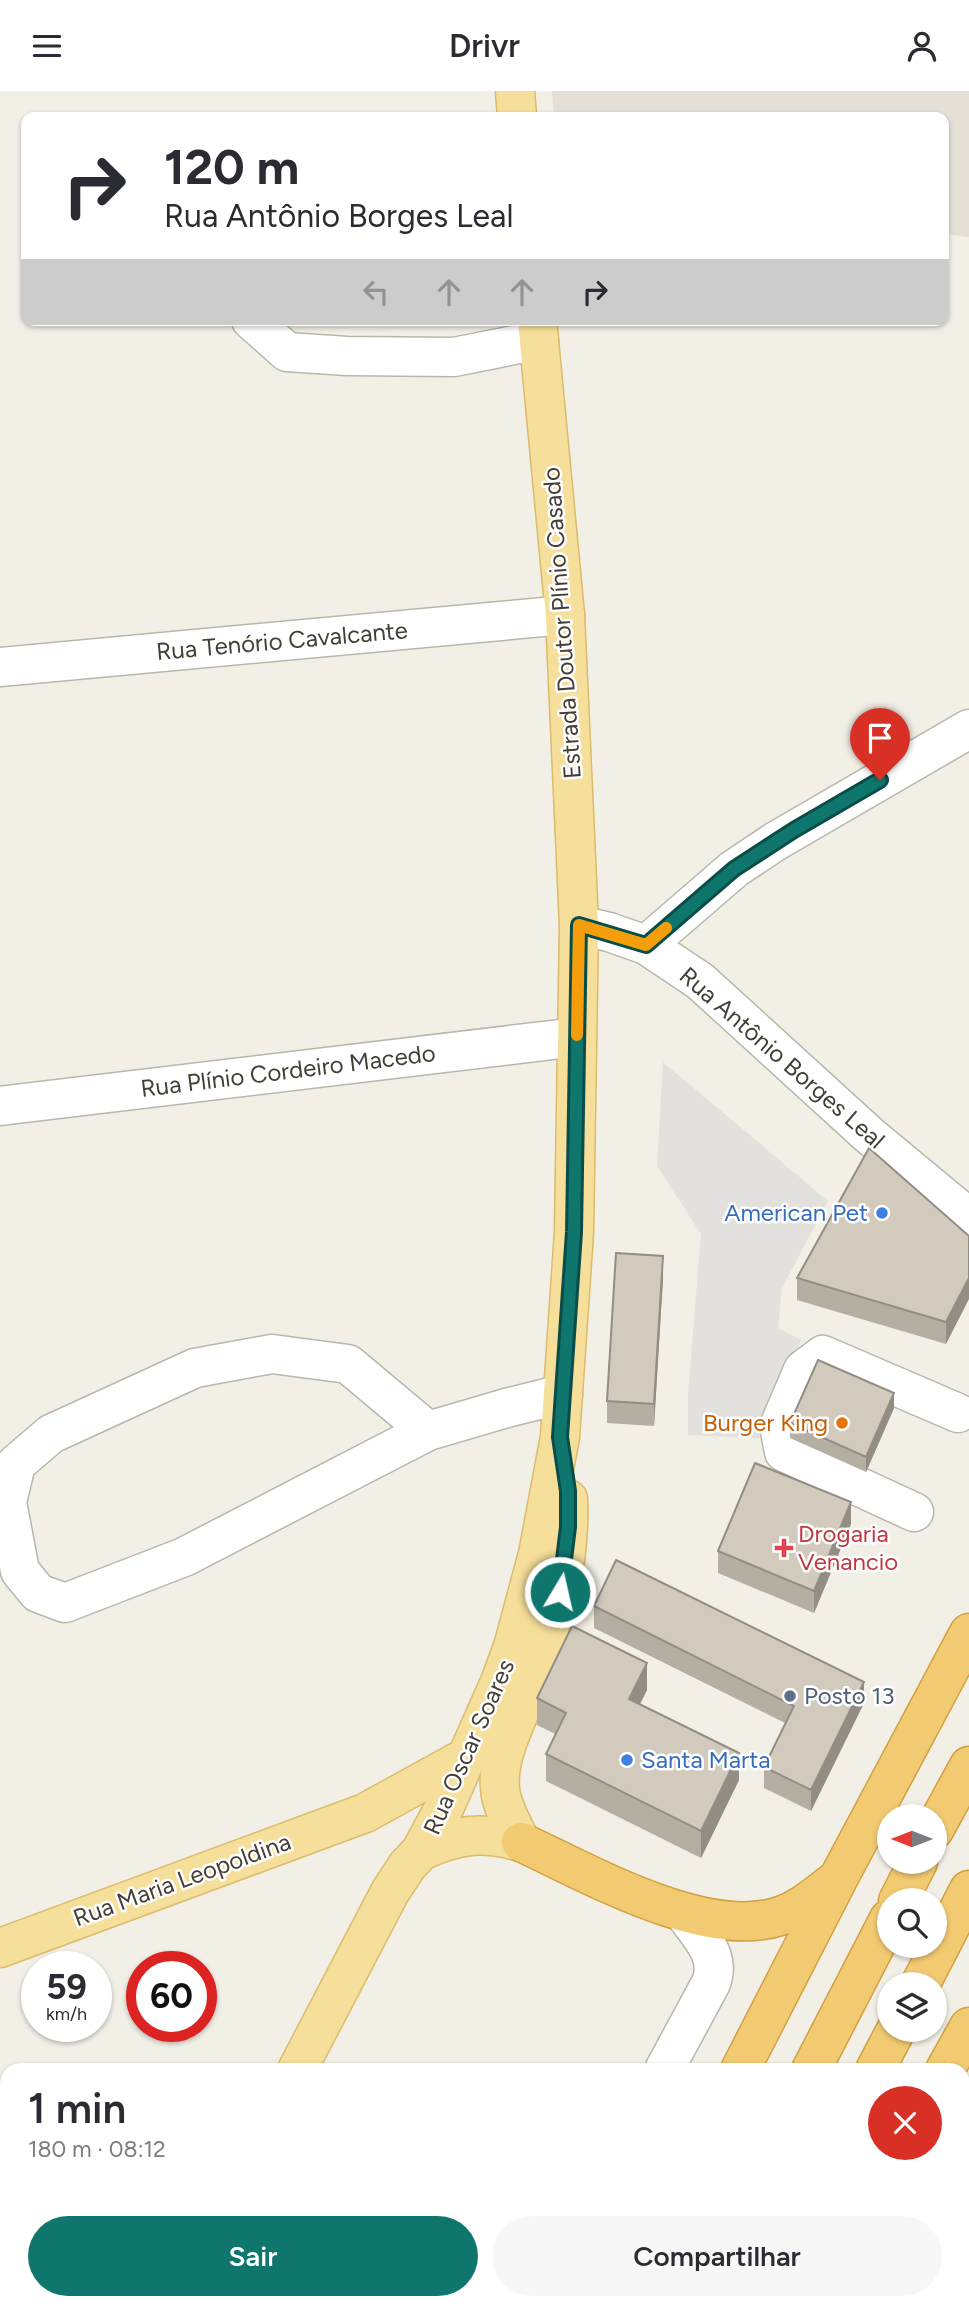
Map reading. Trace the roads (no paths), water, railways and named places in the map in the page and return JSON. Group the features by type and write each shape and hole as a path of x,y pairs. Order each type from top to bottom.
{"highway":[{"path":"744,2063 969,1633"},
{"path":"947,1806 969,1766"},
{"path":"521,1842 626,1891 684,1913 724,1920 764,1920 793,1911 839,1878"},
{"path":"927,1972 969,1890"},
{"path":"815,2063 877,1942"},
{"path":"949,2063 969,2027"},
{"path":"879,2063 890,2042"}],"main road":[{"path":"515,91 517,112"},
{"name":"Estrada Doutor Plínio Casado","path":"538,330 565,615 579,925"},
{"name":"Rua Oscar Soares","path":"301,2063 390,1892 407,1866 421,1851 445,1806 513,1647 538,1553 560,1437 574,1232 579,925"},
{"name":"Rua Oscar Soares","path":"521,1842 499,1789 504,1753 551,1629 560,1592 566,1557 568,1506 560,1437"},
{"name":"Rua Maria Leopoldina","path":"0,1948 365,1813 465,1758"},
{"path":"365,1813 388,1819 398,1825 407,1832 421,1851 463,1836 501,1837 521,1842"}],"street":[{"path":"258,326 287,352 347,356 454,357 538,330"},
{"name":"Rua Tenório Cavalcante","path":"0,667 565,615"},
{"path":"646,945 734,869 776,841 969,729"},
{"name":"Rua Antônio Borges Leal","path":"579,925 646,945 700,981 869,1135 969,1218"},
{"name":"Rua Plínio Cordeiro Macedo","path":"0,1106 577,1037"},
{"path":"428,1431 348,1364 272,1354 195,1368 51,1434 16,1464 8,1502 20,1570 38,1593 65,1603 184,1557 428,1431 510,1406 563,1394"},
{"path":"914,1512 784,1452 779,1426 803,1370 823,1355 958,1413"},
{"path":"668,2063 711,1983 715,1969 713,1955 684,1913"}],"place":[{"name":"American Pet","path":"882,1213"},
{"name":"Burger King","path":"842,1423"},
{"name":"Drogaria Venancio","path":"784,1548"},
{"name":"Posto 13","path":"790,1696"},
{"name":"Santa Marta","path":"627,1760"}]}
